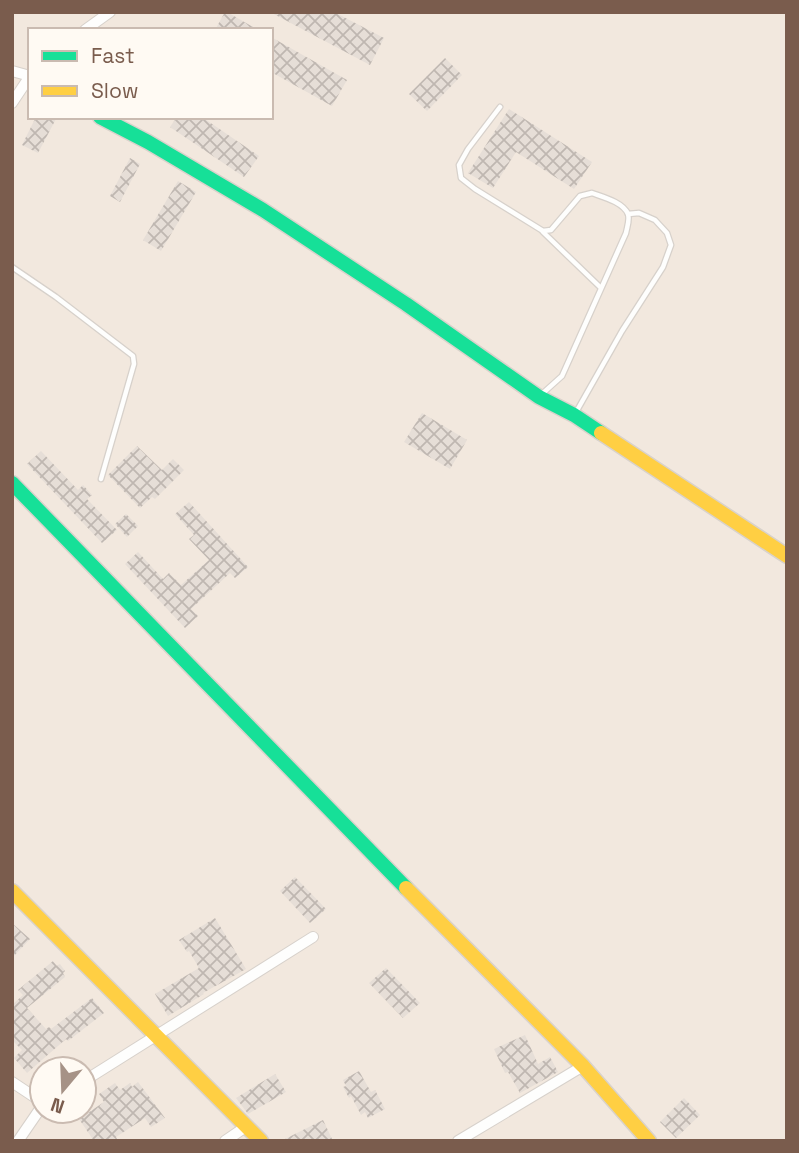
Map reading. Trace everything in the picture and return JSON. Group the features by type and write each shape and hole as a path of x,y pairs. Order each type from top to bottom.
{"street":[{"path":"88,28 110,12"},
{"path":"12,103 28,79"},
{"path":"104,119 263,210 406,304 539,397 574,415 787,556"},
{"path":"12,483 341,823 583,1066 649,1141"},
{"path":"12,891 261,1141"},
{"path":"98,1072 313,937"},
{"path":"458,1141 583,1066"},
{"path":"12,1082 28,1094"},
{"path":"18,1141 28,1125"},
{"path":"225,1141 247,1126"}],"lane":[{"path":"500,107 459,165 461,178 543,231 600,288"},
{"path":"539,397 562,376 626,233 628,214 619,204 592,192 580,196 551,230 543,231"},
{"path":"574,415 628,321 663,267 671,245 667,233 655,220 639,212 628,214"},
{"path":"12,267 133,356 134,364 100,479"}],"shaded area":[{"path":"12,12 787,12 787,1141 12,1141"}],"building":[{"path":"227,12 255,28 216,28"},
{"path":"270,12 334,12 384,38 370,65"},
{"path":"273,38 347,80 332,106 273,73"},
{"path":"445,58 462,75 427,111 409,94"},
{"path":"509,109 592,162 574,189 516,152 493,188 468,173"},
{"path":"35,119 56,119 38,153 22,145"},
{"path":"176,119 205,119 259,156 244,177 170,127"},
{"path":"130,158 140,164 120,202 110,196"},
{"path":"178,181 196,192 161,251 143,240"},
{"path":"422,413 467,440 450,469 404,442"},
{"path":"137,446 162,470 173,459 184,470 155,499 152,497 140,508 108,475"},
{"path":"41,451 78,490 83,485 92,495 87,499 117,530 102,543 27,464"},
{"path":"189,502 248,567 235,578 230,573 191,609 198,616 185,628 125,564 138,552 163,579 169,573 181,585 209,560 189,539 194,535 175,514"},
{"path":"126,514 138,526 127,537 115,524"},
{"path":"295,877 326,909 310,923 280,891"},
{"path":"215,918 246,969 168,1016 155,994 199,968 179,940"},
{"path":"12,923 30,939 12,958"},
{"path":"53,961 57,966 60,964 65,971 65,977 27,1008 46,1029 51,1029 92,998 104,1013 48,1055 28,1055 27,1073 14,1058 22,1050 12,1040 12,1005 23,995 18,990"},
{"path":"386,968 420,1003 403,1018 369,983"},
{"path":"525,1035 538,1064 550,1057 558,1072 520,1093 508,1072 505,1073 494,1049"},
{"path":"359,1071 371,1092 375,1090 385,1109 368,1118 365,1112 361,1115 343,1087 346,1086 343,1080"},
{"path":"275,1074 286,1092 248,1114 236,1098"},
{"path":"138,1082 165,1118 151,1127 145,1118 116,1137 118,1141 94,1141 83,1125 98,1125 98,1106 104,1102 99,1094 115,1083 120,1090 130,1083 132,1087"},
{"path":"684,1098 700,1115 676,1138 660,1122"},
{"path":"323,1120 333,1141 281,1141"}],"traffic: fast":[{"path":"104,119 263,210 406,304 539,397 601,433"},
{"path":"12,483 406,888"}],"traffic: slow":[{"path":"601,433 787,556"},
{"path":"406,888 583,1066 649,1141"},
{"path":"12,891 261,1141"}]}
